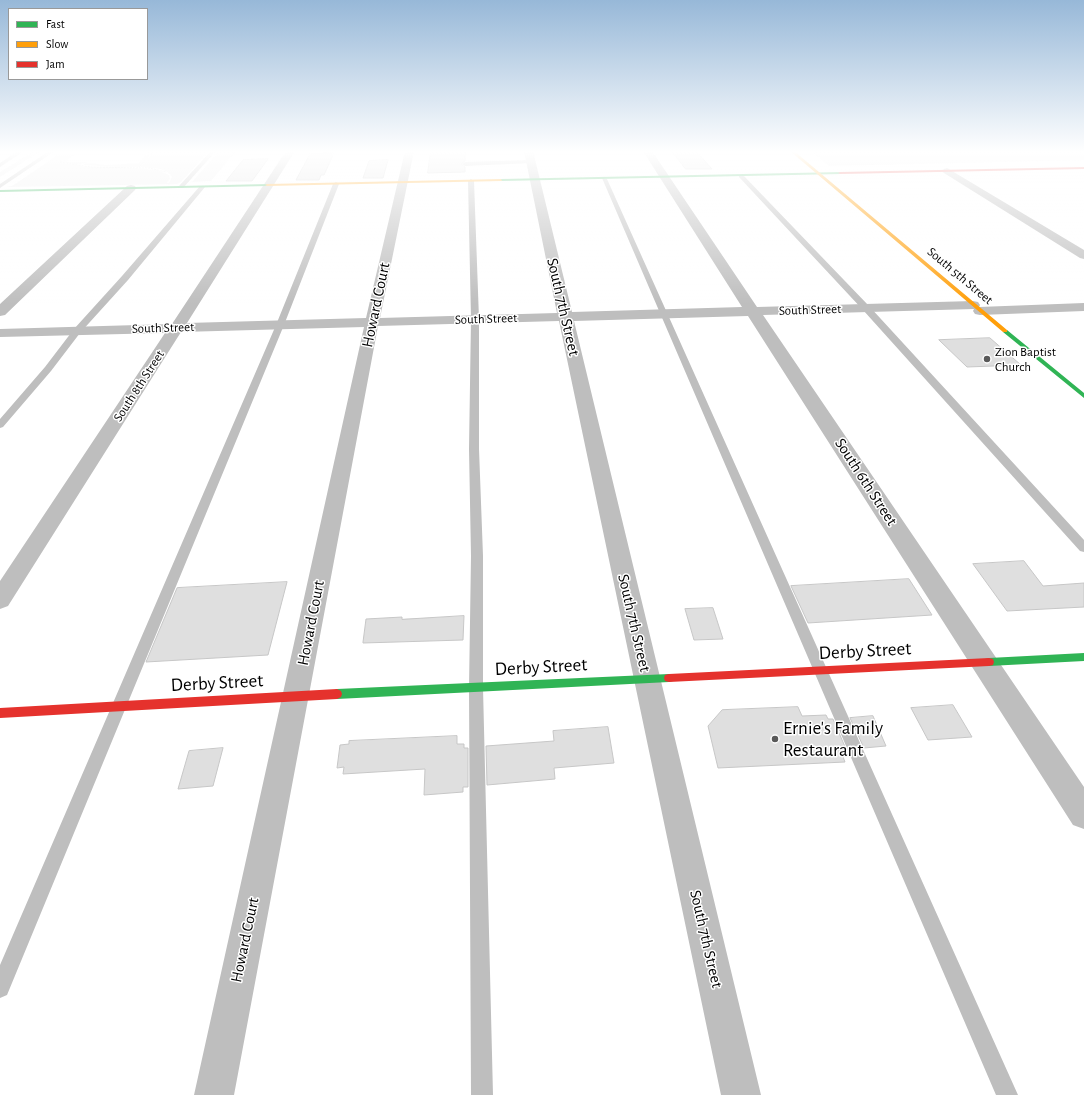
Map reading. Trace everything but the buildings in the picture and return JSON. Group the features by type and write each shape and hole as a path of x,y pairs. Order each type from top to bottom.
{"street":[{"path":"0,312 116,202"},
{"name":"South 8th Street","path":"0,600 258,202"},
{"name":"Howard Court","path":"214,1095 372,322 399,202"},
{"name":"South 7th Street","path":"540,202 741,1095"},
{"name":"South 6th Street","path":"681,202 1084,814"},
{"name":"South 5th Street","path":"854,202 977,308 1084,396"},
{"path":"998,202 1084,255"},
{"name":"South Street","path":"0,333 866,308 1084,307"},
{"name":"Derby Street","path":"0,712 1084,657"}],"lane":[{"path":"0,425 48,369 77,331 125,278 189,202"},
{"path":"0,988 280,325 329,202"},
{"path":"472,202 475,319 474,449 477,556 476,688 482,1095"},
{"path":"614,202 1007,1095"},
{"path":"766,202 866,308 1084,548"}],"traffic: fast":[{"path":"1005,331 1084,396"},
{"path":"989,662 1084,657"},
{"path":"337,694 669,678"}],"traffic: slow":[{"path":"852,202 1005,331"}],"traffic: jam":[{"path":"669,678 989,662"},
{"path":"0,713 337,694"}],"place":[{"name":"Zion Baptist Church","path":"987,359"},
{"name":"Ernie's Family Restaurant","path":"775,739"}]}
